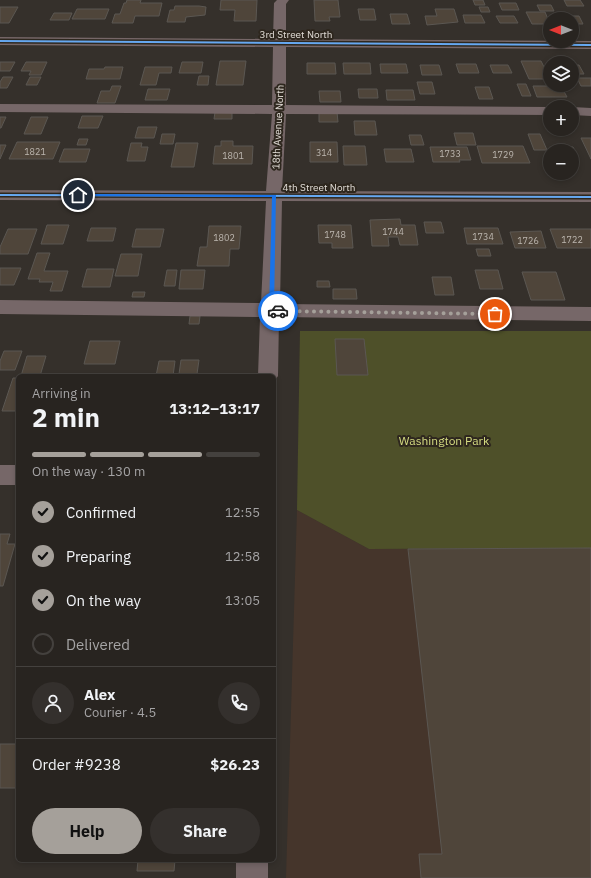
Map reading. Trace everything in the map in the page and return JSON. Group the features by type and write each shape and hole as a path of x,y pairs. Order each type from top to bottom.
{"street":[{"name":"18th Avenue North","path":"268,374 272,311 274,196 280,109 280,3 283,0"},
{"name":"3rd Street North","path":"0,40 591,45"},
{"path":"0,108 543,111"},
{"path":"579,111 591,112"},
{"name":"4th Street North","path":"0,195 591,197"},
{"path":"0,307 591,314"},
{"path":"0,475 16,475"},
{"path":"252,862 252,878"}],"shaded area":[{"path":"297,510 369,549 591,548 591,878 286,878"}],"green space":[{"name":"Washington Park","path":"300,331 591,331 591,548 369,549 297,510"}],"building":[{"path":"127,0 141,0 140,3 162,3 159,16 135,16 133,23 112,23 115,14 120,14 124,3 126,3"},
{"path":"221,0 257,0 256,21 234,21 235,10 220,10"},
{"path":"314,0 338,0 340,17 329,17 330,21 315,21"},
{"path":"473,0 483,0 485,5 475,5"},
{"path":"564,0 580,0 584,6 567,6"},
{"path":"499,3 516,3 519,10 502,10"},
{"path":"537,5 551,5 554,11 540,11"},
{"path":"175,6 206,7 205,15 186,17 185,22 167,22 170,10 174,10"},
{"path":"0,7 18,7 9,23 0,23"},
{"path":"479,7 488,7 490,12 481,12"},
{"path":"77,9 109,9 105,19 72,19"},
{"path":"358,9 374,9 376,20 360,20"},
{"path":"435,9 454,9 458,22 427,25 425,16 437,16"},
{"path":"526,12 543,12 543,24 532,24"},
{"path":"54,13 72,13 69,20 50,20"},
{"path":"390,14 407,14 410,24 392,24"},
{"path":"463,15 481,15 485,23 465,23"},
{"path":"496,16 514,16 518,23 500,23"},
{"path":"579,16 583,24 579,24"},
{"path":"220,61 246,61 243,85 216,85"},
{"path":"521,61 541,61 543,65 543,79 529,79"},
{"path":"0,62 15,62 10,71 0,71"},
{"path":"26,62 47,62 41,75 29,75 31,71 21,71"},
{"path":"182,62 203,62 201,73 179,73"},
{"path":"307,63 335,63 336,74 307,74"},
{"path":"343,63 370,63 371,74 344,74"},
{"path":"380,64 406,64 408,73 381,73"},
{"path":"456,64 476,64 479,73 459,73"},
{"path":"420,65 439,65 442,75 422,75"},
{"path":"490,65 508,65 512,73 493,73"},
{"path":"579,65 584,74 579,74"},
{"path":"105,67 123,67 120,79 86,79 89,69 104,69"},
{"path":"145,67 172,67 171,73 159,73 156,85 140,85"},
{"path":"199,76 209,76 208,85 197,85"},
{"path":"3,77 13,77 7,88 0,88 0,82"},
{"path":"30,77 41,77 37,85 26,85"},
{"path":"579,78 591,78 591,86 581,86"},
{"path":"417,82 432,82 435,94 420,94"},
{"path":"517,84 526,84 531,96 522,96"},
{"path":"112,86 121,86 115,103 97,103 101,91 110,91"},
{"path":"533,86 543,86 543,92 564,92 567,97 537,97"},
{"path":"475,87 489,87 493,99 479,99"},
{"path":"148,89 170,89 167,100 145,100"},
{"path":"358,89 377,89 378,98 359,98"},
{"path":"386,90 413,90 415,100 387,100"},
{"path":"319,91 340,91 341,102 320,102"},
{"path":"215,112 232,112 232,119 214,119"},
{"path":"319,112 337,112 338,122 319,122"},
{"path":"82,116 103,116 98,128 78,128"},
{"path":"0,117 6,117 1,128 0,128"},
{"path":"31,117 48,117 41,134 24,134"},
{"path":"354,121 375,121 377,135 355,135"},
{"path":"138,127 157,127 154,138 135,138"},
{"path":"454,133 473,133 476,145 457,145"},
{"path":"162,134 175,134 173,144 160,144"},
{"path":"528,134 540,134 544,144 543,144 543,150 534,150"},
{"path":"409,135 421,135 424,145 411,145"},
{"path":"581,138 591,138 591,159"},
{"path":"79,139 88,139 86,145 77,145"},
{"path":"221,141 233,141 233,146 253,146 252,164 213,164 215,146 221,146"},
{"path":"17,142 60,142 53,159 9,159"},
{"path":"310,142 337,142 338,162 310,162"},
{"path":"131,143 142,143 141,147 148,147 145,161 127,161"},
{"path":"176,143 198,143 194,167 171,167"},
{"path":"0,145 6,145 0,159"},
{"path":"343,146 365,146 367,165 344,165"},
{"path":"477,146 523,146 530,163 482,163"},
{"path":"430,147 467,147 471,160 459,160 460,162 433,162"},
{"path":"64,149 90,149 86,162 59,162"},
{"path":"384,149 411,149 414,162 386,162"},
{"path":"400,219 401,225 415,225 418,245 400,245 398,237 388,237 389,246 372,246 370,220"},
{"path":"424,222 441,222 444,233 426,233"},
{"path":"47,225 69,225 63,244 41,244"},
{"path":"318,225 351,225 353,248 332,248 332,243 319,243"},
{"path":"209,226 241,226 239,249 230,249 229,266 197,266 200,247 207,247"},
{"path":"91,228 116,228 113,241 87,241"},
{"path":"464,228 498,228 503,244 467,244"},
{"path":"8,229 37,229 28,254 0,254 0,247"},
{"path":"136,229 164,229 160,247 132,247"},
{"path":"550,229 591,229 591,248 557,248"},
{"path":"541,231 546,248 515,248 510,232"},
{"path":"476,249 489,249 491,256 478,256"},
{"path":"37,253 50,253 44,271 68,271 62,291 50,291 53,282 39,282 40,279 28,279"},
{"path":"121,254 142,254 138,276 115,276"},
{"path":"0,268 21,268 14,285 0,285"},
{"path":"87,269 114,269 110,287 82,287"},
{"path":"167,270 177,270 175,286 164,286"},
{"path":"181,270 205,270 203,289 179,289"},
{"path":"475,270 498,270 503,289 480,289"},
{"path":"522,272 556,272 565,300 531,300"},
{"path":"432,277 451,277 454,295 435,295"},
{"path":"317,281 329,281 330,287 317,287"},
{"path":"333,289 356,289 357,299 333,299"},
{"path":"133,292 145,292 144,297 132,297"},
{"path":"190,316 200,316 199,324 189,324"},
{"path":"335,339 364,339 368,375 337,375"},
{"path":"90,341 120,341 115,364 84,364"},
{"path":"4,351 22,351 15,370 0,370 0,361"},
{"path":"27,356 46,356 41,374 22,374"},
{"path":"181,360 199,360 197,374 179,374"},
{"path":"159,361 175,361 173,374 156,374"},
{"path":"13,378 16,378 16,411 2,411"},
{"path":"0,534 10,534 7,544 15,544 3,586 0,586"},
{"path":"591,548 591,878 421,878 419,854 442,854 408,549"},
{"path":"0,744 16,744 16,788 0,788"},
{"path":"138,862 175,862 174,871 137,871"}],"cycle path":[{"path":"0,41 591,45"},
{"path":"0,195 591,197"}],"way so far":[{"path":"278,311 495,314"}],"route":[{"path":"78,195 274,196 272,311 278,311"}]}
